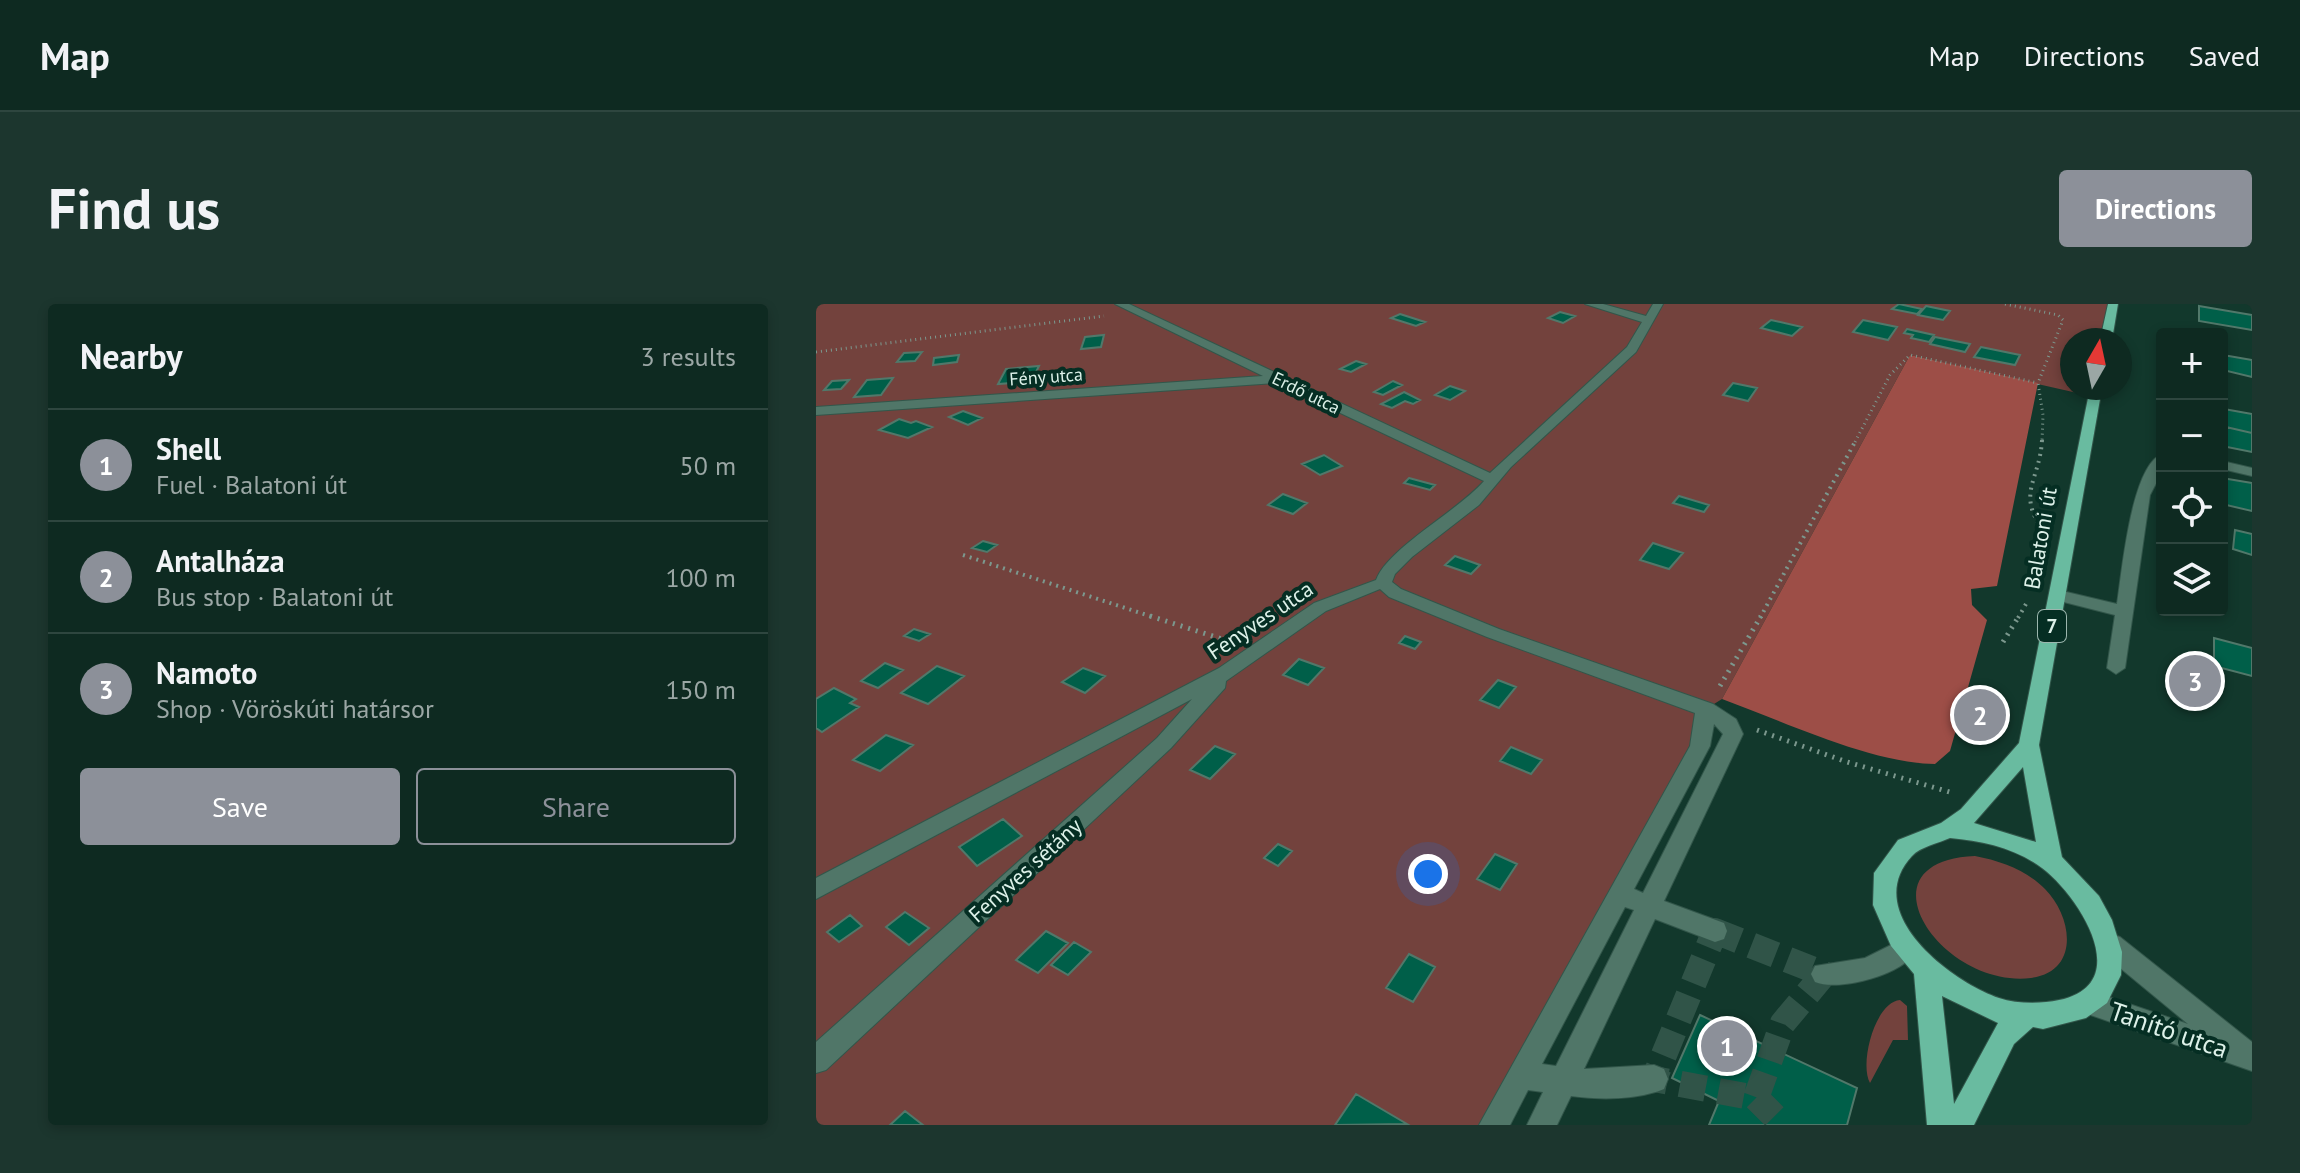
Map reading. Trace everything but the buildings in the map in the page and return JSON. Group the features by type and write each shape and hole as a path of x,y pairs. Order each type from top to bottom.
{"main road":[{"path":"2108,328 2113,304"},
{"name":"Balatoni út","path":"2051,862 2029,745 2094,400"},
{"name":"Balatoni út","path":"1949,829 1969,815 2029,745"},
{"name":"Balatoni út","path":"2088,1002 2061,1015 2026,1017 1973,1003 1927,973 1905,949 1886,907 1884,876 1898,851 1924,834 1949,829 1982,832 2005,839 2051,862 2079,886 2100,914 2111,945"},
{"path":"2088,1002 2103,987 2111,968 2111,945"},
{"path":"1927,973 1942,1125"},
{"path":"1959,1125 2004,1035 2026,1017"}],"street":[{"name":"Erdő utca","path":"1120,304 1493,480"},
{"path":"1590,304 1649,320"},
{"path":"1542,1125 1733,734 1729,724 1706,709 1493,633 1395,593 1383,583 1387,572 1406,554 1474,502 1493,480 1632,349 1658,304"},
{"name":"Fény utca","path":"816,411 1278,379"},
{"path":"2228,466 2252,472"},
{"path":"2116,668 2142,495 2156,469"},
{"name":"Fenyves utca","path":"816,889 1226,673 1337,598 1383,583"},
{"path":"2058,595 2123,611"},
{"name":"Fenyves sétány","path":"816,1060 1164,743 1226,673"},
{"path":"1494,1125 1700,746 1706,709"},
{"path":"1619,894 1715,931"},
{"name":"Tanító utca","path":"2111,945 2251,1058"},
{"path":"1824,974 1868,969 1905,949"},
{"name":"Tanító utca","path":"2088,1002 2251,1058"},
{"path":"1521,1075 1595,1085 1654,1079"}],"path":[{"path":"2005,304 2058,315 2063,320 2038,383 2043,415 2041,454 2028,495 2030,512 2046,534 2066,549"},
{"path":"816,352 1137,312"},
{"path":"1957,794 1847,762 1706,709 1796,555 1890,375 1910,355 2038,383"},
{"path":"963,555 1236,644 1249,656"}],"shaded area":[{"path":"816,304 2113,304 2108,328 2060,328 2060,389 1910,355 1722,699 1706,709 1705,727 1494,1125 816,1125"},
{"path":"1910,355 2038,383 1997,586 1971,589 1972,605 1987,620 1950,751 1935,764 1883,757 1856,749 1722,699"},
{"path":"1975,856 2021,872 2038,882 2054,900 2066,927 2067,941 2065,954 2058,965 2047,973 2031,978 1998,976 1967,964 1942,946 1924,923 1916,900 1920,879 1939,863"},
{"path":"1900,1000 1907,1006 1908,1040 1893,1040 1870,1083 1867,1062 1872,1035 1883,1011"}],"tunnel":[{"path":"1715,931 1824,974 1783,1023 1756,1098 1654,1079 1715,931"},
{"path":"1756,1098 1783,1125"}],"place":[{"name":"Namoto","path":"2195,681"},
{"name":"Antalháza","path":"1980,715"},
{"name":"Shell","path":"1727,1046"}]}
